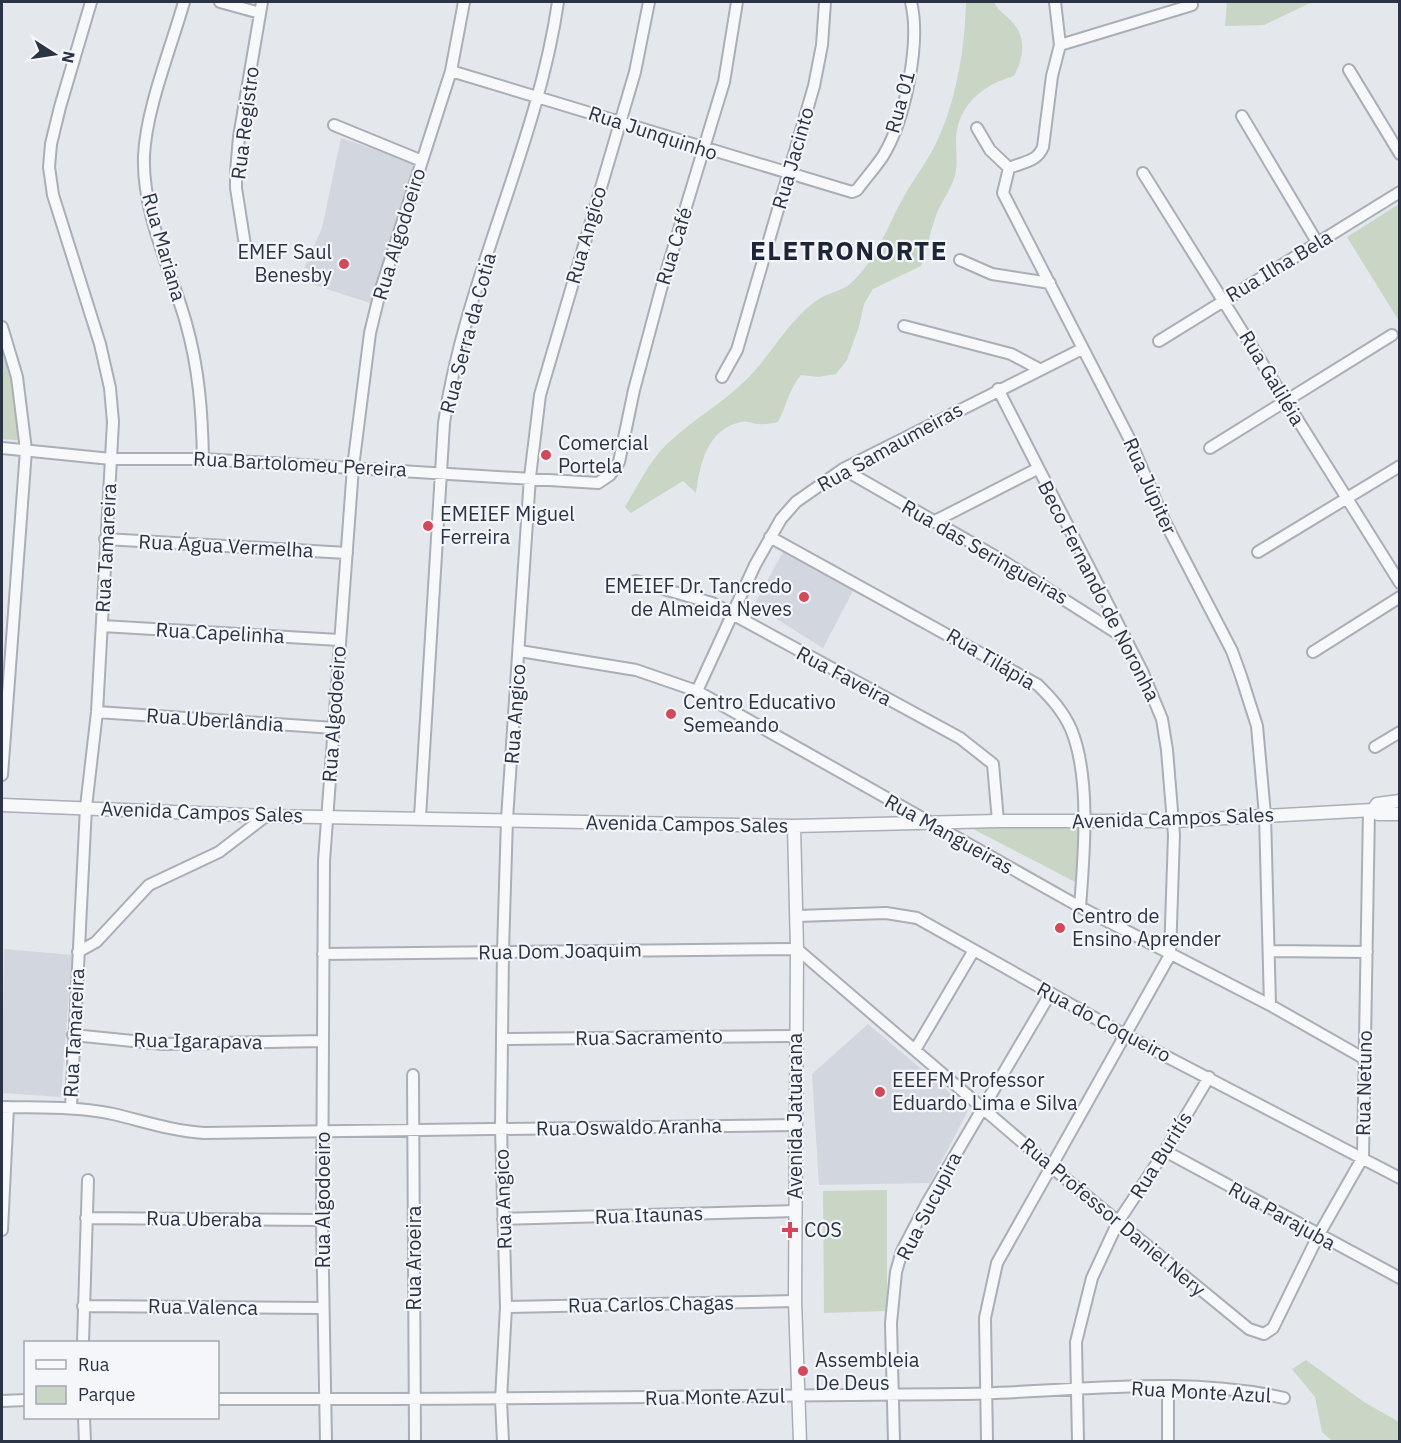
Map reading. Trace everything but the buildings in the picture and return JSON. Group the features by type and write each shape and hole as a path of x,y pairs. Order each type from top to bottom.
{"street":[{"name":"Rua Tamareira","path":"71,1108 86,807 97,712 105,539 114,422 110,388 99,344 53,195 49,167 51,144 60,107 91,2"},
{"name":"Rua Mariana","path":"184,2 152,112 144,158 151,211 186,322 200,380 203,459"},
{"path":"220,2 261,7"},
{"path":"456,2 464,2"},
{"name":"Rua Algodoeiro","path":"326,1442 322,1220 326,817 353,467 370,333 380,292 451,71 464,2"},
{"name":"Rua Serra da Cotia","path":"420,817 441,471 450,386 470,312 537,96 558,2"},
{"name":"Rua Angico","path":"503,1442 501,1400 506,1307 501,1128 503,951 507,819 530,477 540,395 618,121 635,72 649,2"},
{"name":"Rua Café","path":"598,483 610,476 619,462 634,390 661,289 724,82 737,2"},
{"name":"Rua Jacinto","path":"722,378 737,350 814,86 822,45 825,2"},
{"name":"Rua 01","path":"855,191 882,156 900,111 914,40 911,2"},
{"path":"977,128 990,150 1009,168 1032,161 1041,153 1045,138 1052,76 1060,45 1055,2"},
{"path":"1060,45 1192,4"},
{"name":"Rua Registro","path":"245,245 236,188 236,172 239,137 261,7"},
{"path":"1349,70 1400,154"},
{"name":"Rua Junquinho","path":"451,71 618,121 705,150 844,191 855,191"},
{"path":"1242,116 1317,242"},
{"path":"334,125 422,161"},
{"name":"Rua Júpiter","path":"1009,168 1003,193 1007,205 1050,283 1129,438 1165,522 1235,659 1257,726 1265,814 1270,1005"},
{"name":"Rua Galiléia","path":"1143,173 1400,583"},
{"name":"Rua Ilha Bela","path":"1159,341 1400,192"},
{"path":"960,260 992,274 1050,283"},
{"path":"904,326 1011,354 1039,369"},
{"path":"2,327 17,377 26,450 2,775"},
{"path":"1210,448 1392,335"},
{"name":"Rua Samaumeiras","path":"697,691 770,537 781,519 796,502 843,469 998,389 1082,349"},
{"name":"Beco Fernando de Noronha","path":"987,1442 986,1304 997,1263 1170,955 1174,886 1172,821 1162,719 1125,638 998,389"},
{"name":"Rua Bartolomeu Pereira","path":"2,448 111,459 203,459 441,471 598,483"},
{"path":"1258,552 1400,466"},
{"name":"Rua das Seringueiras","path":"843,469 1019,571 1125,638"},
{"path":"933,522 1037,469"},
{"name":"Rua Tilápia","path":"770,537 1038,685 1057,704 1071,729 1079,760 1083,822 1080,907"},
{"name":"Rua Água Vermelha","path":"105,539 347,553"},
{"name":"Rua Faveira","path":"636,581 695,596 732,613 960,738 982,753 993,764 996,773 998,820"},
{"path":"1313,652 1400,597"},
{"name":"Rua Capelinha","path":"102,626 339,640"},
{"name":"Rua Mangueiras","path":"520,651 636,670 697,691 1080,907 1270,1005 1365,1059"},
{"name":"Rua Uberlândia","path":"97,712 334,728"},
{"path":"1375,747 1400,732"},
{"name":"Avenida Campos Sales","path":"1371,810 1377,804 1400,801"},
{"name":"Avenida Campos Sales","path":"2,805 266,816 420,817 794,826 998,820 1172,821 1265,814 1371,810 1378,814 1400,814"},
{"name":"Rua Netuno","path":"1269,1332 1317,1236 1363,1157 1371,810"},
{"path":"78,952 96,942 150,885 219,852 250,831 266,816"},
{"name":"Avenida Jatuarana","path":"794,826 797,916 794,1125 795,1301 800,1442"},
{"name":"Rua do Coqueiro","path":"797,916 899,914 936,927 1125,1035 1400,1178"},
{"name":"Rua Dom Joaquim","path":"323,954 797,949"},
{"name":"Rua Professor Daniel Nery","path":"797,949 1050,1166 1249,1329 1261,1334 1269,1332"},
{"path":"915,1050 974,950"},
{"path":"1270,951 1367,952"},
{"name":"Rua Sucupira","path":"894,1442 891,1323 896,1272 902,1251 982,1107 1050,994"},
{"name":"Rua Igarapava","path":"73,1035 163,1044 324,1041"},
{"name":"Rua Sacramento","path":"502,1039 795,1036"},
{"name":"Rua Aroeira","path":"413,1075 416,1442"},
{"name":"Rua Buritís","path":"1078,1442 1076,1342 1082,1310 1092,1278 1118,1222 1165,1151 1209,1077"},
{"path":"2,1230 5,1107"},
{"name":"Rua Oswaldo Aranha","path":"5,1107 71,1108 112,1114 188,1132 794,1125"},
{"name":"Rua Parajuba","path":"1165,1151 1317,1236 1400,1278"},
{"path":"83,1341 88,1180"},
{"name":"Rua Itaunas","path":"503,1219 795,1211"},
{"name":"Rua Uberaba","path":"86,1218 322,1220"},
{"name":"Rua Carlos Chagas","path":"506,1307 795,1301"},
{"name":"Rua Valenca","path":"83,1306 323,1308"},
{"path":"1168,1387 1168,1442"},
{"name":"Rua Monte Azul","path":"219,1400 415,1398 501,1400 987,1394 1076,1388 1168,1387 1249,1391 1284,1398"},
{"path":"2,1401 24,1400"},
{"path":"84,1419 85,1442"}],"shaded area":[{"path":"341,138 415,163 370,303 299,280 322,228"},
{"name":"EMEIEF Dr. Tancredo de Almeida Neves","path":"784,550 854,589 823,648 754,605"},
{"path":"4,949 72,955 61,1097 2,1093"},
{"name":"EEEFM Professor Eduardo Lima e Silva","path":"868,1024 969,1109 930,1183 819,1185 812,1074"}],"green space":[{"path":"966,2 994,2 1016,27 1021,39 1022,52 1014,76 982,91 967,106 961,116 956,139 955,176 937,213 921,266 873,289 864,304 847,360 836,374 818,377 801,375 778,422 761,424 743,422 729,426 720,432 707,449 696,493 683,481 631,513 625,507 659,452 749,377 809,306 848,286 868,264 945,123 959,72"},
{"path":"1227,2 1312,2 1264,25 1225,26"},
{"path":"1399,204 1399,321 1347,237"},
{"path":"2,329 28,441 2,439"},
{"path":"1080,826 1081,885 973,829"},
{"path":"887,1190 887,1311 824,1313 823,1191"},
{"path":"1306,1360 1364,1402 1399,1422 1399,1441 1332,1441 1322,1432 1315,1397 1292,1369"}],"place":[{"name":"EMEF Saul Benesby","path":"344,264"},
{"name":"Comercial Portela","path":"546,455"},
{"name":"EMEIEF Miguel Ferreira","path":"428,526"},
{"name":"EMEIEF Dr. Tancredo de Almeida Neves","path":"804,597"},
{"name":"Centro Educativo Semeando","path":"671,714"},
{"name":"Centro de Ensino Aprender","path":"1060,928"},
{"name":"EEEFM Professor Eduardo Lima e Silva","path":"880,1092"},
{"name":"COS","path":"790,1230"},
{"name":"Assembleia De Deus","path":"803,1371"}],"district":[{"name":"ELETRONORTE","path":"849,251"}]}
